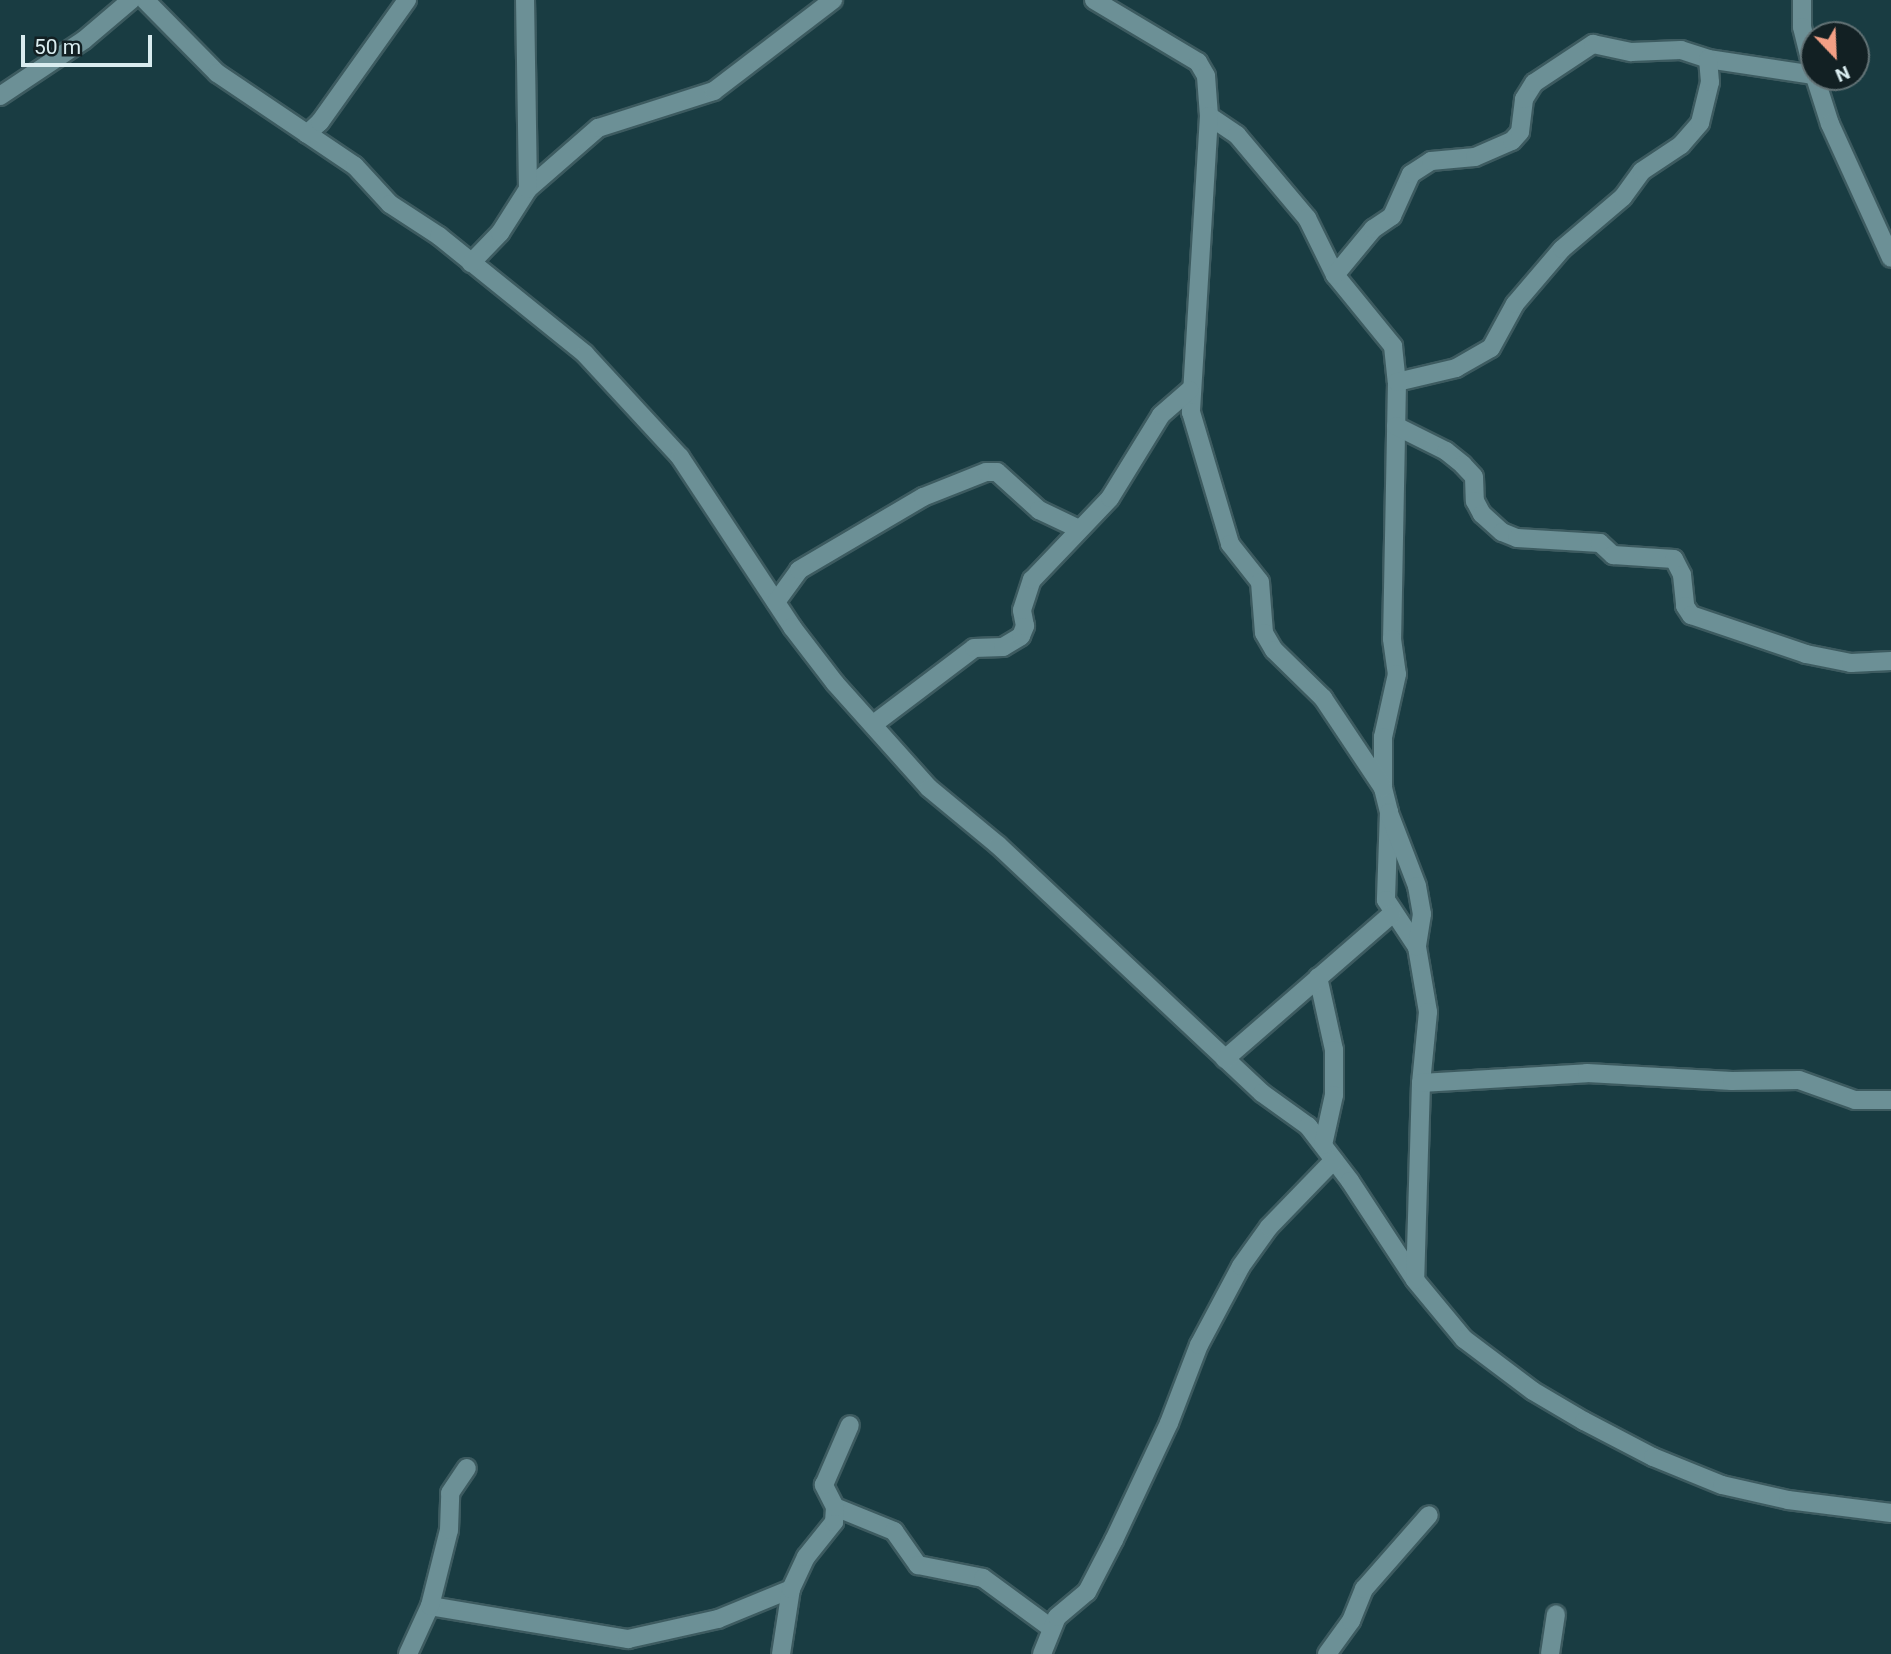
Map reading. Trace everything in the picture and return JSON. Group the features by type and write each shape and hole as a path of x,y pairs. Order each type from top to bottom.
{"street":[{"path":"0,96 84,40 131,0"},
{"path":"145,0 217,74 355,166 390,204 418,220 584,354 680,457 776,602 835,682 875,723 929,788 998,845 1224,1059 1308,1126 1415,1280 1464,1339 1500,1369 1653,1457 1722,1485 1788,1500 1891,1513"},
{"path":"307,134 320,122 407,0"},
{"path":"525,0 528,189"},
{"path":"471,262 500,233 528,189 598,128 714,91 833,0"},
{"path":"1094,0 1198,62 1206,76 1209,116 1198,332 1190,390 1191,412 1230,544 1260,582 1264,633 1274,650 1323,698 1382,788 1417,886 1422,914 1417,947 1428,1012 1421,1083 1415,1280"},
{"path":"1801,0 1802,21"},
{"path":"1335,275 1373,229 1392,216 1411,174 1431,161 1475,157 1512,141 1520,132 1524,99 1534,83 1593,44 1632,52 1681,50 1708,59 1800,74"},
{"path":"1397,382 1456,368 1491,348 1515,304 1562,249 1623,197 1643,171 1681,145 1700,123 1710,82 1708,59"},
{"path":"1819,91 1830,124 1891,257"},
{"path":"1209,116 1237,135 1307,218 1335,275 1388,335 1397,382 1392,639 1397,674 1383,737 1382,788"},
{"path":"875,723 974,648 1003,647 1021,636 1024,597 1032,580 1110,498 1161,415 1190,390"},
{"path":"1396,426 1446,451 1463,465 1474,477 1475,500 1482,514 1502,532 1517,538 1600,543 1613,555 1674,559 1682,575 1685,606 1691,615 1807,654 1851,663 1891,660"},
{"path":"776,602 799,570 923,496 986,472 997,472 1039,510 1079,529"},
{"path":"1389,812 1386,900 1392,914 1417,947"},
{"path":"1224,1059 1392,914"},
{"path":"1042,1654 1051,1628 1087,1592 1169,1423 1199,1345 1241,1266 1329,1153 1334,1095 1334,1050 1318,977"},
{"path":"1421,1083 1587,1073 1732,1081 1799,1080 1855,1100 1891,1100"},
{"path":"781,1654 791,1589 806,1557 834,1522 835,1507 825,1479 850,1425"},
{"path":"408,1654 430,1606 449,1530 450,1493 467,1468"},
{"path":"835,1507 894,1531 918,1565 983,1578 1051,1628"},
{"path":"1327,1654 1351,1621 1364,1589 1429,1515"},
{"path":"430,1606 628,1639 697,1625 763,1602 791,1589"},
{"path":"763,1602 785,1620"},
{"path":"1550,1654 1556,1614"}]}
